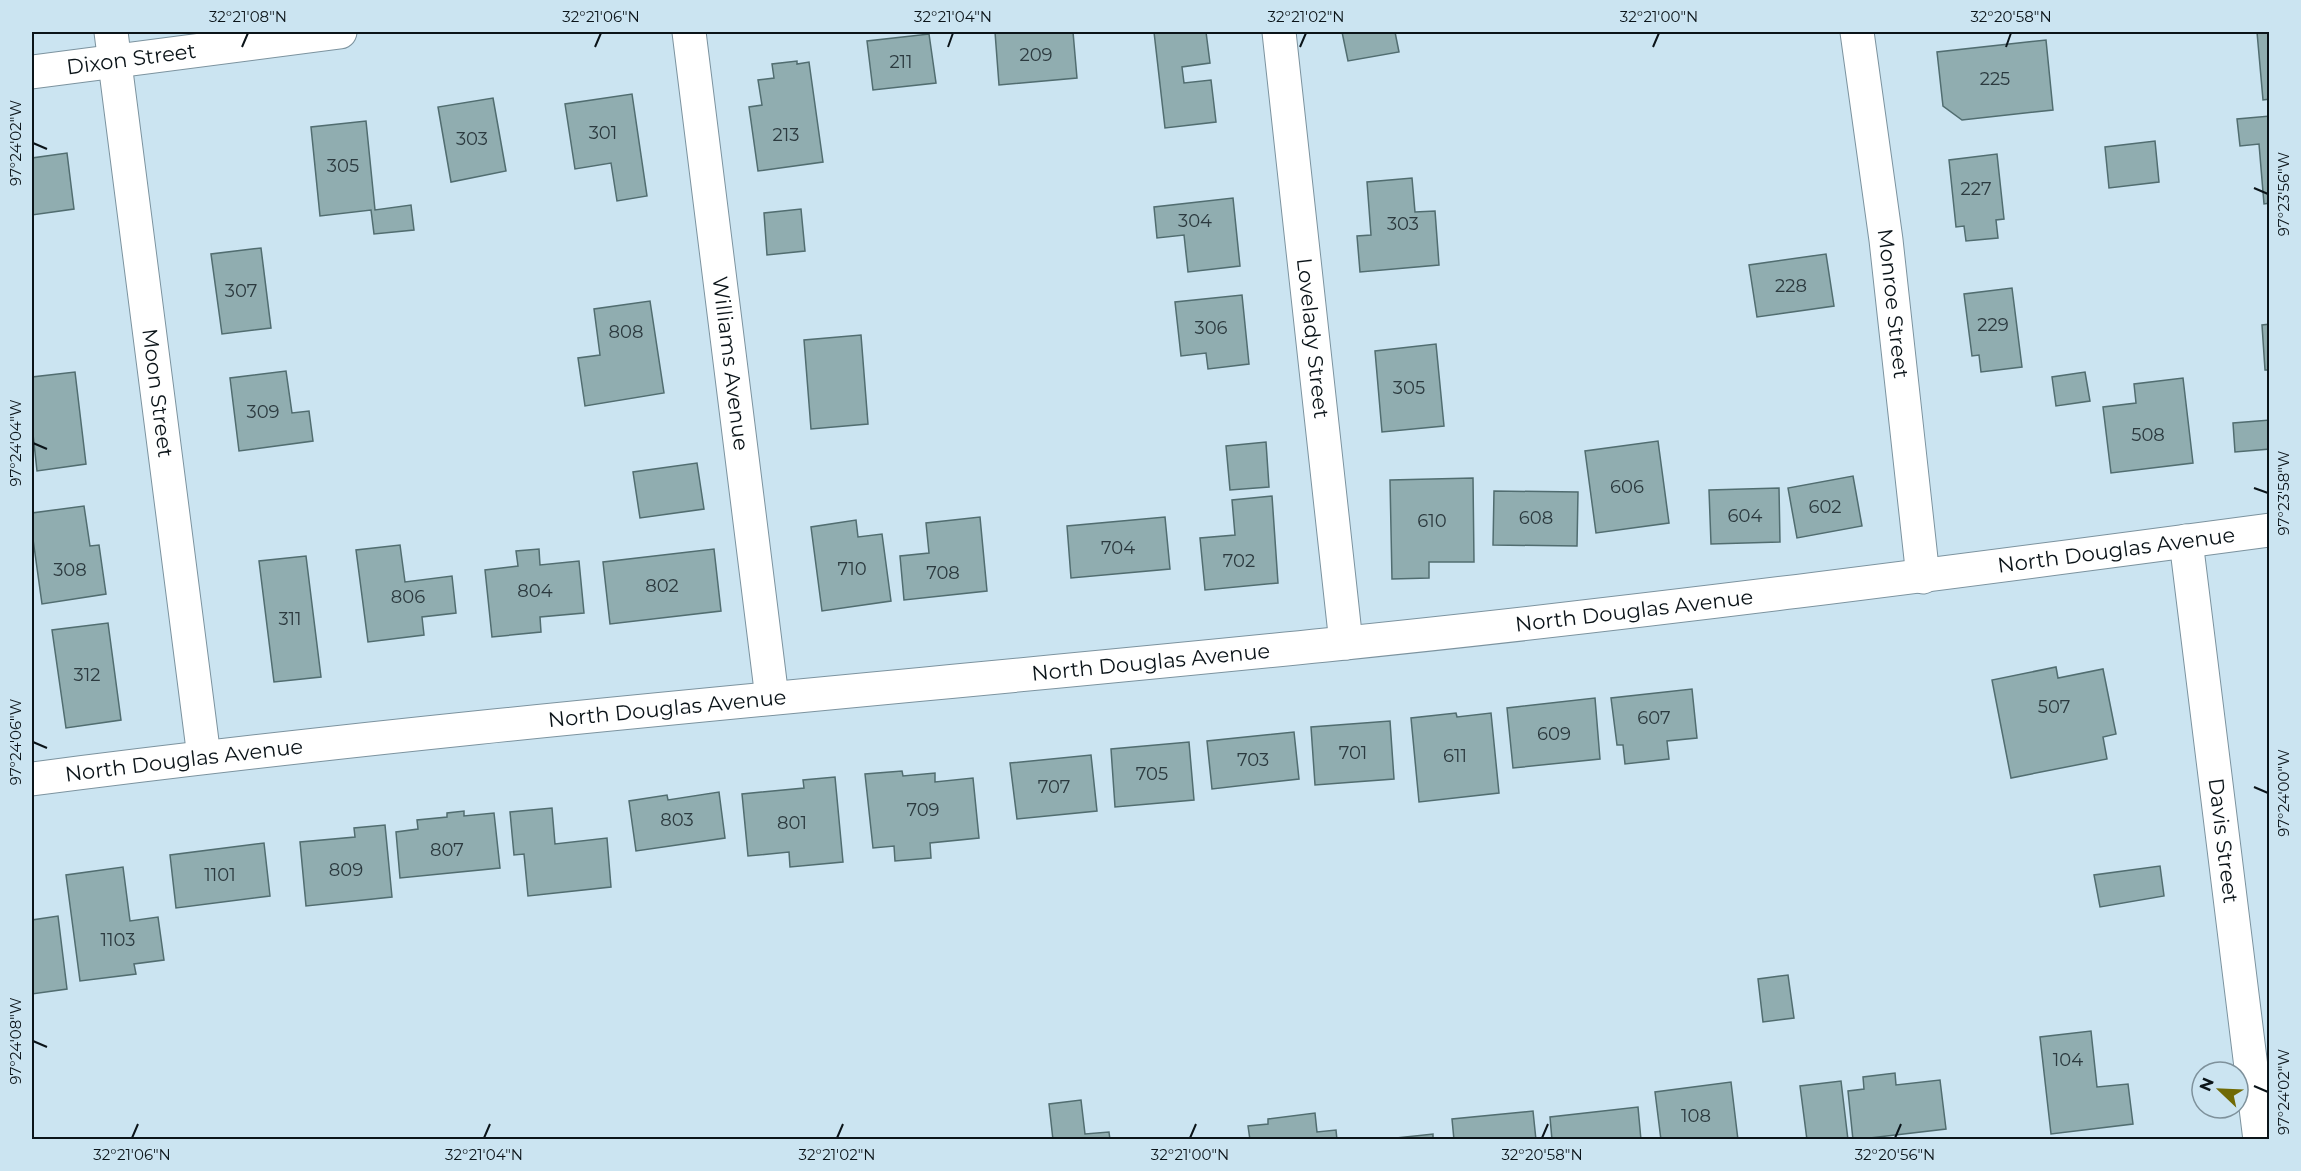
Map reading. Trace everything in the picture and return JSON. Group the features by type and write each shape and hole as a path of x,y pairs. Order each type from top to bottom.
{"street":[{"name":"Dixon Street","path":"32,72 112,47 340,32"},
{"name":"Williams Avenue","path":"689,32 772,698"},
{"name":"Lovelady Street","path":"1279,32 1347,643"},
{"name":"Monroe Street","path":"1857,32 1886,240 1923,577"},
{"name":"Moon Street","path":"112,47 204,757"},
{"name":"North Douglas Avenue","path":"32,779 204,757 772,698 1347,643 1923,577 2270,530"},
{"name":"Davis Street","path":"2186,541 2260,1140"}],"building":[{"path":"995,32 1073,32 1077,78 999,85"},
{"path":"1154,32 1206,32 1210,63 1182,67 1184,83 1211,80 1216,122 1165,128"},
{"path":"1342,32 1395,32 1399,52 1348,61"},
{"path":"2257,32 2270,32 2270,99 2263,100"},
{"path":"929,34 936,83 873,90 867,41"},
{"path":"2046,40 2053,110 1962,120 1943,106 1937,52"},
{"path":"797,61 797,64 809,62 823,162 758,171 749,107 762,105 758,80 774,78 772,64"},
{"path":"632,94 647,196 617,201 611,163 575,169 565,104"},
{"path":"493,98 506,171 451,182 438,107"},
{"path":"2270,116 2270,203 2264,204 2259,144 2240,146 2237,119"},
{"path":"366,121 375,210 411,205 414,230 374,234 371,210 320,216 311,127"},
{"path":"2155,141 2159,182 2109,188 2105,147"},
{"path":"67,153 74,209 32,215 32,158"},
{"path":"1997,154 2004,219 1996,220 1998,238 1966,241 1964,226 1956,227 1949,160"},
{"path":"1412,178 1415,212 1435,211 1439,265 1360,272 1357,236 1371,235 1367,182"},
{"path":"1233,198 1240,266 1188,272 1184,235 1157,238 1154,207"},
{"path":"801,209 805,251 767,255 764,213"},
{"path":"261,248 271,328 222,334 211,254"},
{"path":"1826,254 1834,306 1757,317 1749,265"},
{"path":"2012,288 2022,367 1981,372 1979,355 1972,356 1964,294"},
{"path":"1242,295 1249,364 1208,369 1206,353 1181,356 1175,302"},
{"path":"650,301 664,393 585,406 578,358 600,355 594,309"},
{"path":"2270,324 2270,370 2265,370 2262,325"},
{"path":"861,335 868,424 811,429 804,340"},
{"path":"1436,344 1444,426 1382,432 1375,351"},
{"path":"286,371 292,413 309,411 313,441 239,451 230,378"},
{"path":"75,372 86,464 37,471 32,425 32,377"},
{"path":"2085,372 2090,401 2056,406 2052,377"},
{"path":"2183,378 2193,463 2111,473 2103,407 2136,403 2134,384"},
{"path":"2270,420 2270,449 2235,452 2233,423"},
{"path":"1658,441 1669,523 1596,533 1585,451"},
{"path":"1266,442 1269,487 1230,490 1226,446"},
{"path":"697,463 704,509 640,518 633,472"},
{"path":"1853,476 1862,526 1797,538 1788,488"},
{"path":"1473,478 1474,562 1429,562 1429,578 1392,579 1390,480"},
{"path":"1779,488 1780,542 1711,544 1709,490"},
{"path":"1494,491 1578,492 1577,546 1493,545"},
{"path":"1272,496 1278,583 1205,590 1200,538 1235,535 1232,500"},
{"path":"84,506 90,546 99,545 106,594 42,604 32,532 32,513"},
{"path":"980,517 987,591 904,600 900,556 929,553 926,523"},
{"path":"1165,517 1170,569 1071,578 1067,526"},
{"path":"856,520 858,537 882,534 891,601 822,611 811,527"},
{"path":"400,545 405,582 452,576 456,613 422,617 424,635 368,642 356,550"},
{"path":"539,549 540,565 579,561 584,613 540,617 541,632 492,637 485,570 518,566 516,551"},
{"path":"714,549 721,611 610,624 603,562"},
{"path":"306,556 321,677 274,682 259,561"},
{"path":"108,623 121,720 66,728 52,630"},
{"path":"2056,667 2058,678 2103,669 2116,734 2103,737 2107,759 2011,778 1992,680"},
{"path":"1692,689 1697,738 1667,741 1669,759 1625,764 1623,745 1617,745 1611,698"},
{"path":"1595,698 1600,759 1513,768 1507,708"},
{"path":"1456,713 1457,717 1491,713 1499,793 1419,802 1411,718"},
{"path":"1390,721 1394,779 1315,785 1311,727"},
{"path":"1294,732 1299,779 1212,789 1207,741"},
{"path":"1189,742 1194,800 1115,807 1111,749"},
{"path":"1091,755 1097,811 1017,819 1010,763"},
{"path":"902,771 903,776 935,773 935,782 973,778 979,838 930,843 931,858 895,861 894,846 873,848 865,774"},
{"path":"835,777 843,862 790,867 789,852 748,856 742,794 804,788 803,780"},
{"path":"719,792 725,838 636,851 629,801 667,795 668,800"},
{"path":"552,808 555,844 607,838 611,887 528,896 524,854 514,855 510,812"},
{"path":"464,811 464,816 494,813 500,868 400,878 396,832 418,829 417,820 447,817 447,813"},
{"path":"385,825 392,897 306,906 300,842 355,837 354,828"},
{"path":"264,843 270,896 176,908 170,855"},
{"path":"2160,866 2164,896 2100,907 2094,875"},
{"path":"123,867 130,921 158,917 164,960 134,964 136,974 80,981 66,875"},
{"path":"58,916 67,989 32,994 32,920"},
{"path":"1788,975 1794,1018 1763,1022 1758,979"},
{"path":"2091,1031 2097,1087 2128,1084 2133,1124 2051,1134 2040,1037"},
{"path":"1895,1073 1896,1085 1940,1080 1946,1129 1853,1140 1848,1091 1864,1089 1863,1077"},
{"path":"1841,1081 1848,1140 1807,1140 1800,1086"},
{"path":"1731,1082 1738,1140 1661,1140 1655,1092"},
{"path":"1081,1100 1085,1134 1109,1132 1110,1140 1053,1140 1049,1104"},
{"path":"1638,1107 1641,1140 1552,1140 1550,1117"},
{"path":"1533,1111 1536,1140 1454,1140 1452,1119"},
{"path":"1315,1113 1317,1132 1336,1130 1337,1140 1250,1140 1248,1126 1268,1124 1268,1119"},
{"path":"1433,1134 1433,1140 1377,1140"}]}
